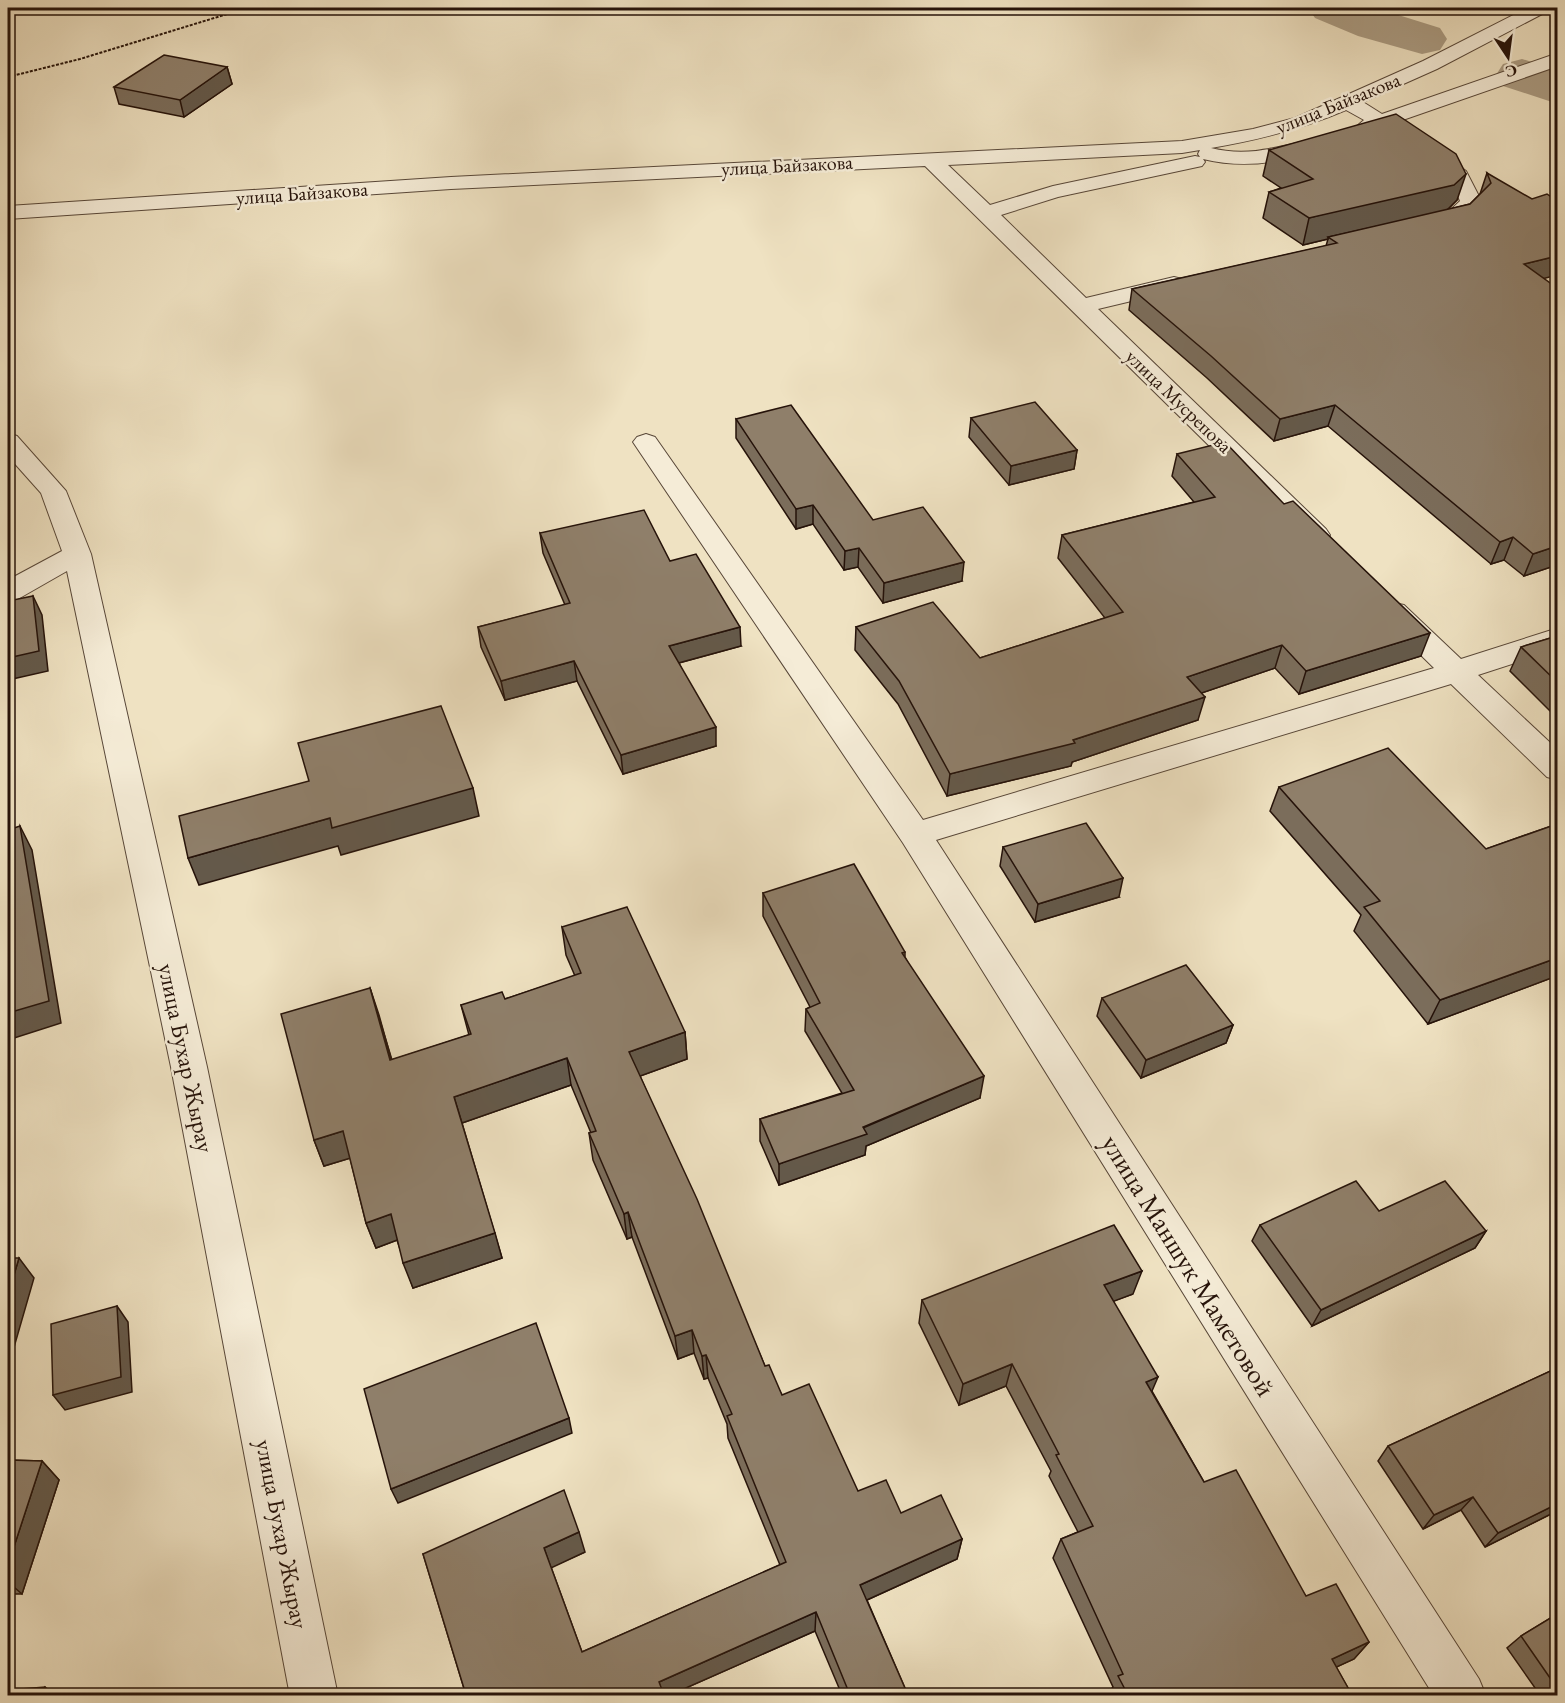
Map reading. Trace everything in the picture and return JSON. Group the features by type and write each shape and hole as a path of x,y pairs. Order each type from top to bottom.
{"street":[{"name":"улица Байзакова","path":"8,213 451,183 1182,147 1254,135 1302,122 1430,65 1539,8"},
{"path":"1346,133 1557,59"},
{"path":"1346,101 1460,175 1471,202 1455,218 1412,229"},
{"path":"986,213 1074,188 1221,158 1279,157 1324,141"},
{"path":"1182,147 1221,158"},
{"name":"улица Мусрепова","path":"929,158 1336,555"},
{"path":"1083,306 1193,280"},
{"name":"улица Бухар Жырау","path":"8,441 53,491 78,554 191,1078 315,1695"},
{"name":"улица Маншук Маметовой","path":"646,442 915,834 1462,1695"},
{"path":"8,592 78,554"},
{"path":"1379,597 1557,770"},
{"path":"915,834 1455,672 1557,638"}],"path":[{"path":"8,77 80,59 247,8"}],"building":[{"path":"164,55 227,67 180,100 114,87"},
{"path":"1396,114 1456,154 1466,174 1454,185 1309,218 1269,192 1313,179 1269,150"},
{"path":"1487,173 1532,199 1547,194 1557,201 1557,256 1524,264 1557,288 1557,546 1533,554 1513,537 1500,542 1335,405 1280,419 1132,289 1337,243 1328,237 1470,204 1491,183"},
{"path":"1035,402 1077,450 1011,466 971,418"},
{"path":"791,405 873,520 923,507 964,562 884,583 859,548 845,551 813,505 796,509 736,419"},
{"path":"1225,442 1284,504 1293,501 1430,633 1306,671 1282,645 1187,677 1205,697 1073,740 1075,743 950,774 899,681 856,627 933,602 980,658 1123,612 1062,535 1215,497 1177,454"},
{"path":"644,510 670,561 696,554 740,627 669,646 716,727 621,755 574,661 501,681 478,627 570,603 540,533"},
{"path":"33,596 39,651 8,658 8,601"},
{"path":"1557,636 1557,682 1521,647"},
{"path":"441,706 473,788 332,828 330,818 188,858 179,816 309,781 298,743"},
{"path":"1388,748 1486,849 1557,824 1557,958 1440,1000 1364,907 1380,901 1279,787"},
{"path":"1086,823 1123,878 1038,904 1003,847"},
{"path":"20,826 49,1001 8,1013 8,830"},
{"path":"854,864 905,952 902,953 984,1076 863,1127 867,1134 779,1164 760,1119 854,1090 806,1009 820,1003 763,893"},
{"path":"627,907 685,1032 629,1052 697,1199 765,1366 769,1365 782,1395 809,1384 858,1491 886,1480 901,1513 941,1495 962,1539 860,1585 908,1695 850,1695 816,1612 659,1682 664,1695 466,1695 423,1554 564,1490 579,1532 544,1548 582,1652 786,1562 727,1416 732,1414 706,1355 702,1356 692,1330 675,1336 628,1212 624,1214 589,1133 596,1131 567,1058 454,1097 495,1233 403,1263 391,1214 366,1223 343,1131 314,1140 281,1014 370,988 390,1060 471,1034 461,1005 502,992 505,999 581,973 562,927"},
{"path":"1186,965 1233,1025 1146,1060 1102,998"},
{"path":"1356,1181 1379,1211 1445,1181 1486,1231 1321,1310 1260,1225"},
{"path":"1114,1225 1142,1271 1104,1285 1158,1377 1146,1382 1204,1482 1236,1470 1306,1596 1336,1584 1369,1642 1332,1659 1352,1695 1128,1695 1118,1676 1123,1674 1061,1539 1093,1526 1012,1364 963,1384 922,1300"},
{"path":"8,1258 19,1258 8,1295"},
{"path":"117,1306 121,1377 53,1395 51,1324"},
{"path":"536,1323 569,1418 391,1489 364,1389"},
{"path":"1557,1368 1557,1504 1498,1533 1473,1497 1434,1515 1388,1446"},
{"path":"8,1460 42,1461 8,1565"},
{"path":"1557,1614 1557,1688 1521,1636"},
{"path":"45,1687 44,1695 8,1695 8,1690"}],"waterway":[{"path":"1332,8 1422,39"},
{"path":"1551,85 1522,75 1558,88"}]}
